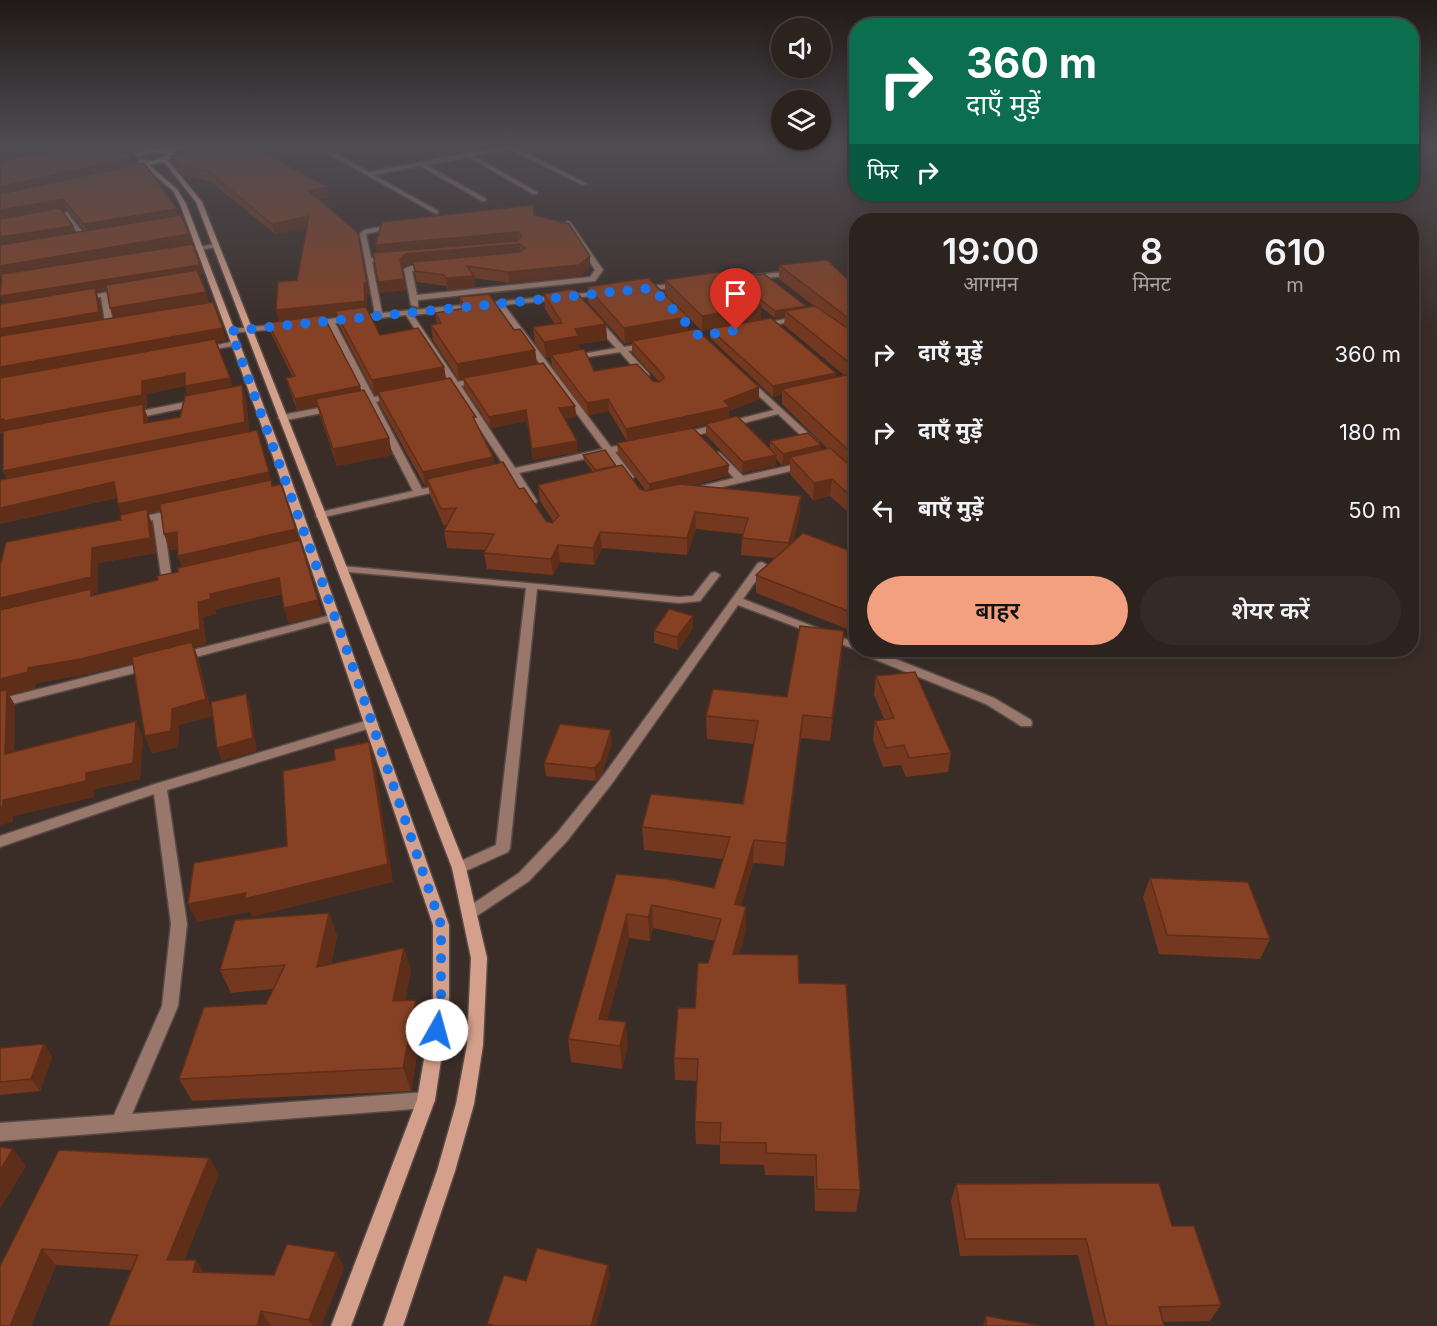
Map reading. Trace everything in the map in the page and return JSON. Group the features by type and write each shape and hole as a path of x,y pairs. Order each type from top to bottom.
{"main road":[{"path":"180,207 184,223 200,248 205,278 217,309 233,337 249,393 305,549 335,617 441,925 441,1007 426,1100 341,1326"},
{"path":"201,207 459,868 479,957 479,1001 475,1045 465,1104 446,1172 393,1326"}],"street":[{"path":"427,207 436,212"},
{"path":"45,218 67,213 84,238"},
{"path":"413,298 592,279 599,270 568,223"},
{"path":"379,316 363,234 366,231 410,225"},
{"path":"74,240 93,237"},
{"path":"166,254 215,246"},
{"path":"368,260 402,257"},
{"path":"442,266 408,269 413,298 412,312 455,385 535,505"},
{"path":"698,283 807,272"},
{"path":"766,276 775,282"},
{"path":"722,280 730,288"},
{"path":"630,290 687,284"},
{"path":"652,288 660,296"},
{"path":"69,300 136,289"},
{"path":"189,352 233,337 247,329 608,292"},
{"path":"104,294 110,328"},
{"path":"575,296 582,305"},
{"path":"498,303 634,483"},
{"path":"590,314 650,381"},
{"path":"763,316 780,330"},
{"path":"751,327 806,317"},
{"path":"330,321 419,493"},
{"path":"99,329 121,326"},
{"path":"565,359 655,344"},
{"path":"739,373 823,451"},
{"path":"423,391 489,378"},
{"path":"282,418 402,395"},
{"path":"770,402 781,400"},
{"path":"116,419 208,401"},
{"path":"676,437 780,411"},
{"path":"696,433 704,441"},
{"path":"481,479 643,443"},
{"path":"711,448 741,480"},
{"path":"689,492 820,462"},
{"path":"616,477 627,474"},
{"path":"320,515 460,483"},
{"path":"528,496 539,493"},
{"path":"124,524 191,509"},
{"path":"158,516 166,582"},
{"path":"470,913 524,877 562,837 608,779 762,565"},
{"path":"342,569 679,600 696,599 715,575"},
{"path":"459,868 503,848 532,585"},
{"path":"736,600 849,644"},
{"path":"0,703 335,617"},
{"path":"880,657 990,701 1026,723"},
{"path":"0,842 160,787 372,723"},
{"path":"118,1124 170,1006 179,924 160,787"},
{"path":"0,1132 426,1100"}],"building":[{"path":"0,207 18,207 0,210"},
{"path":"70,207 175,207 177,209 84,224"},
{"path":"251,207 328,207 358,233 367,283 364,283 365,301 276,310 278,282 297,280 309,216 272,224"},
{"path":"533,207 534,215 569,224 590,256 579,265 508,272 467,266 474,276 446,278 444,275 415,271 413,262 520,252 525,248 520,244 406,254 400,259 404,279 378,282 373,253 517,241 522,236 517,232 375,245 382,222"},
{"path":"60,208 73,226 0,237 0,219"},
{"path":"181,215 189,234 0,266 0,245"},
{"path":"193,244 200,265 0,296 2,274"},
{"path":"827,260 849,280 849,319 779,265"},
{"path":"197,270 206,292 110,308 106,285"},
{"path":"720,272 761,306 702,316 665,280"},
{"path":"764,274 806,306 775,311 733,278"},
{"path":"648,278 688,317 624,328 587,287"},
{"path":"95,288 99,312 0,329 0,304"},
{"path":"573,289 606,324 575,329 579,336 544,342 533,327 562,323 544,294"},
{"path":"489,294 514,330 520,329 535,350 457,364 431,325 441,323 435,313 466,308 459,297"},
{"path":"213,302 223,328 0,367 0,336"},
{"path":"815,306 849,329 849,362 785,311"},
{"path":"366,307 380,335 418,328 444,367 372,380 335,311"},
{"path":"323,315 360,386 295,399 286,378 295,376 268,323"},
{"path":"771,318 836,373 773,386 710,329"},
{"path":"696,329 759,387 724,401 730,407 626,429 608,399 587,403 551,355 584,349 594,371 637,364 653,381 659,382 664,378 663,375 632,341"},
{"path":"215,339 230,378 185,386 185,373 142,381 142,395 4,421 0,419 0,378"},
{"path":"543,363 575,406 559,408 577,441 532,449 526,410 489,417 463,378"},
{"path":"846,375 849,377 849,451 782,389"},
{"path":"450,378 476,417 473,417 493,457 423,472 378,392"},
{"path":"242,385 245,422 3,471 3,431 143,404 144,423 180,417 185,396"},
{"path":"364,390 389,438 333,449 316,399"},
{"path":"737,416 776,455 743,462 706,424"},
{"path":"693,428 729,465 649,484 617,443"},
{"path":"257,430 269,472 118,504 114,482 0,508 0,480"},
{"path":"808,433 821,445 783,454 770,441"},
{"path":"830,448 849,465 849,495 832,479 814,483 790,457"},
{"path":"605,450 616,466 596,470 583,455"},
{"path":"503,462 519,489 524,488 546,521 552,523 559,516 538,485 622,465 640,489 646,491 679,484 801,496 789,543 742,538 748,518 695,512 687,538 600,532 593,548 558,545 551,559 484,553 494,534 444,531 456,508 441,509 427,479"},
{"path":"271,480 272,486 281,484 296,529 178,556 177,532 164,534 160,504"},
{"path":"147,509 150,538 92,548 91,577 0,598 0,566 6,542 121,520 120,515"},
{"path":"803,533 849,550 849,610 848,611 756,575"},
{"path":"300,540 318,600 284,608 279,578 210,594 211,599 198,602 200,629 81,659 28,668 28,672 0,679 0,610 91,589 91,596 158,580 157,576 178,572 178,568"},
{"path":"669,609 693,616 677,637 654,631"},
{"path":"800,626 844,631 832,718 803,715 786,843 754,840 735,904 746,907 733,954 798,955 799,983 846,984 860,1190 817,1189 816,1155 766,1153 766,1143 720,1142 721,1123 695,1122 698,1059 674,1058 678,1008 695,1008 698,963 708,963 721,919 652,905 648,917 627,914 599,1019 626,1022 620,1046 568,1039 616,874 668,879 714,888 730,837 642,827 651,794 743,804 758,721 706,716 713,689 787,697"},
{"path":"192,642 206,699 172,709 171,731 145,736 132,657"},
{"path":"915,672 951,753 909,758 904,745 886,748 875,721 894,718 876,676"},
{"path":"7,690 5,754 136,721 133,763 86,773 86,781 3,800 3,806 0,807 0,691"},
{"path":"246,694 253,738 217,748 211,702"},
{"path":"560,724 611,730 601,761 594,768 544,763"},
{"path":"369,742 388,864 244,899 246,893 188,904 194,863 287,846 283,771 335,760 334,749"},
{"path":"1150,878 1248,882 1270,939 1167,935"},
{"path":"329,913 317,967 404,948 393,1001 416,1000 403,1068 179,1079 204,1007 266,1004 285,965 220,970 235,920"},
{"path":"44,1044 31,1079 0,1082 0,1048"},
{"path":"0,1147 13,1149 0,1170"},
{"path":"59,1150 209,1158 167,1260 196,1260 193,1272 274,1275 287,1244 336,1252 309,1320 261,1311 257,1326 108,1326 138,1255 42,1249 10,1326 0,1326 0,1266"},
{"path":"1159,1183 1172,1226 1194,1226 1221,1305 1159,1307 1164,1326 1107,1326 1086,1239 965,1239 956,1184"},
{"path":"537,1248 608,1265 591,1326 495,1326 487,1324 504,1275 526,1281"},
{"path":"986,1316 1042,1326 986,1326"}],"route":[{"path":"437,1030 441,1007 441,925 278,454 231,331 652,288 699,336 736,330"}]}
